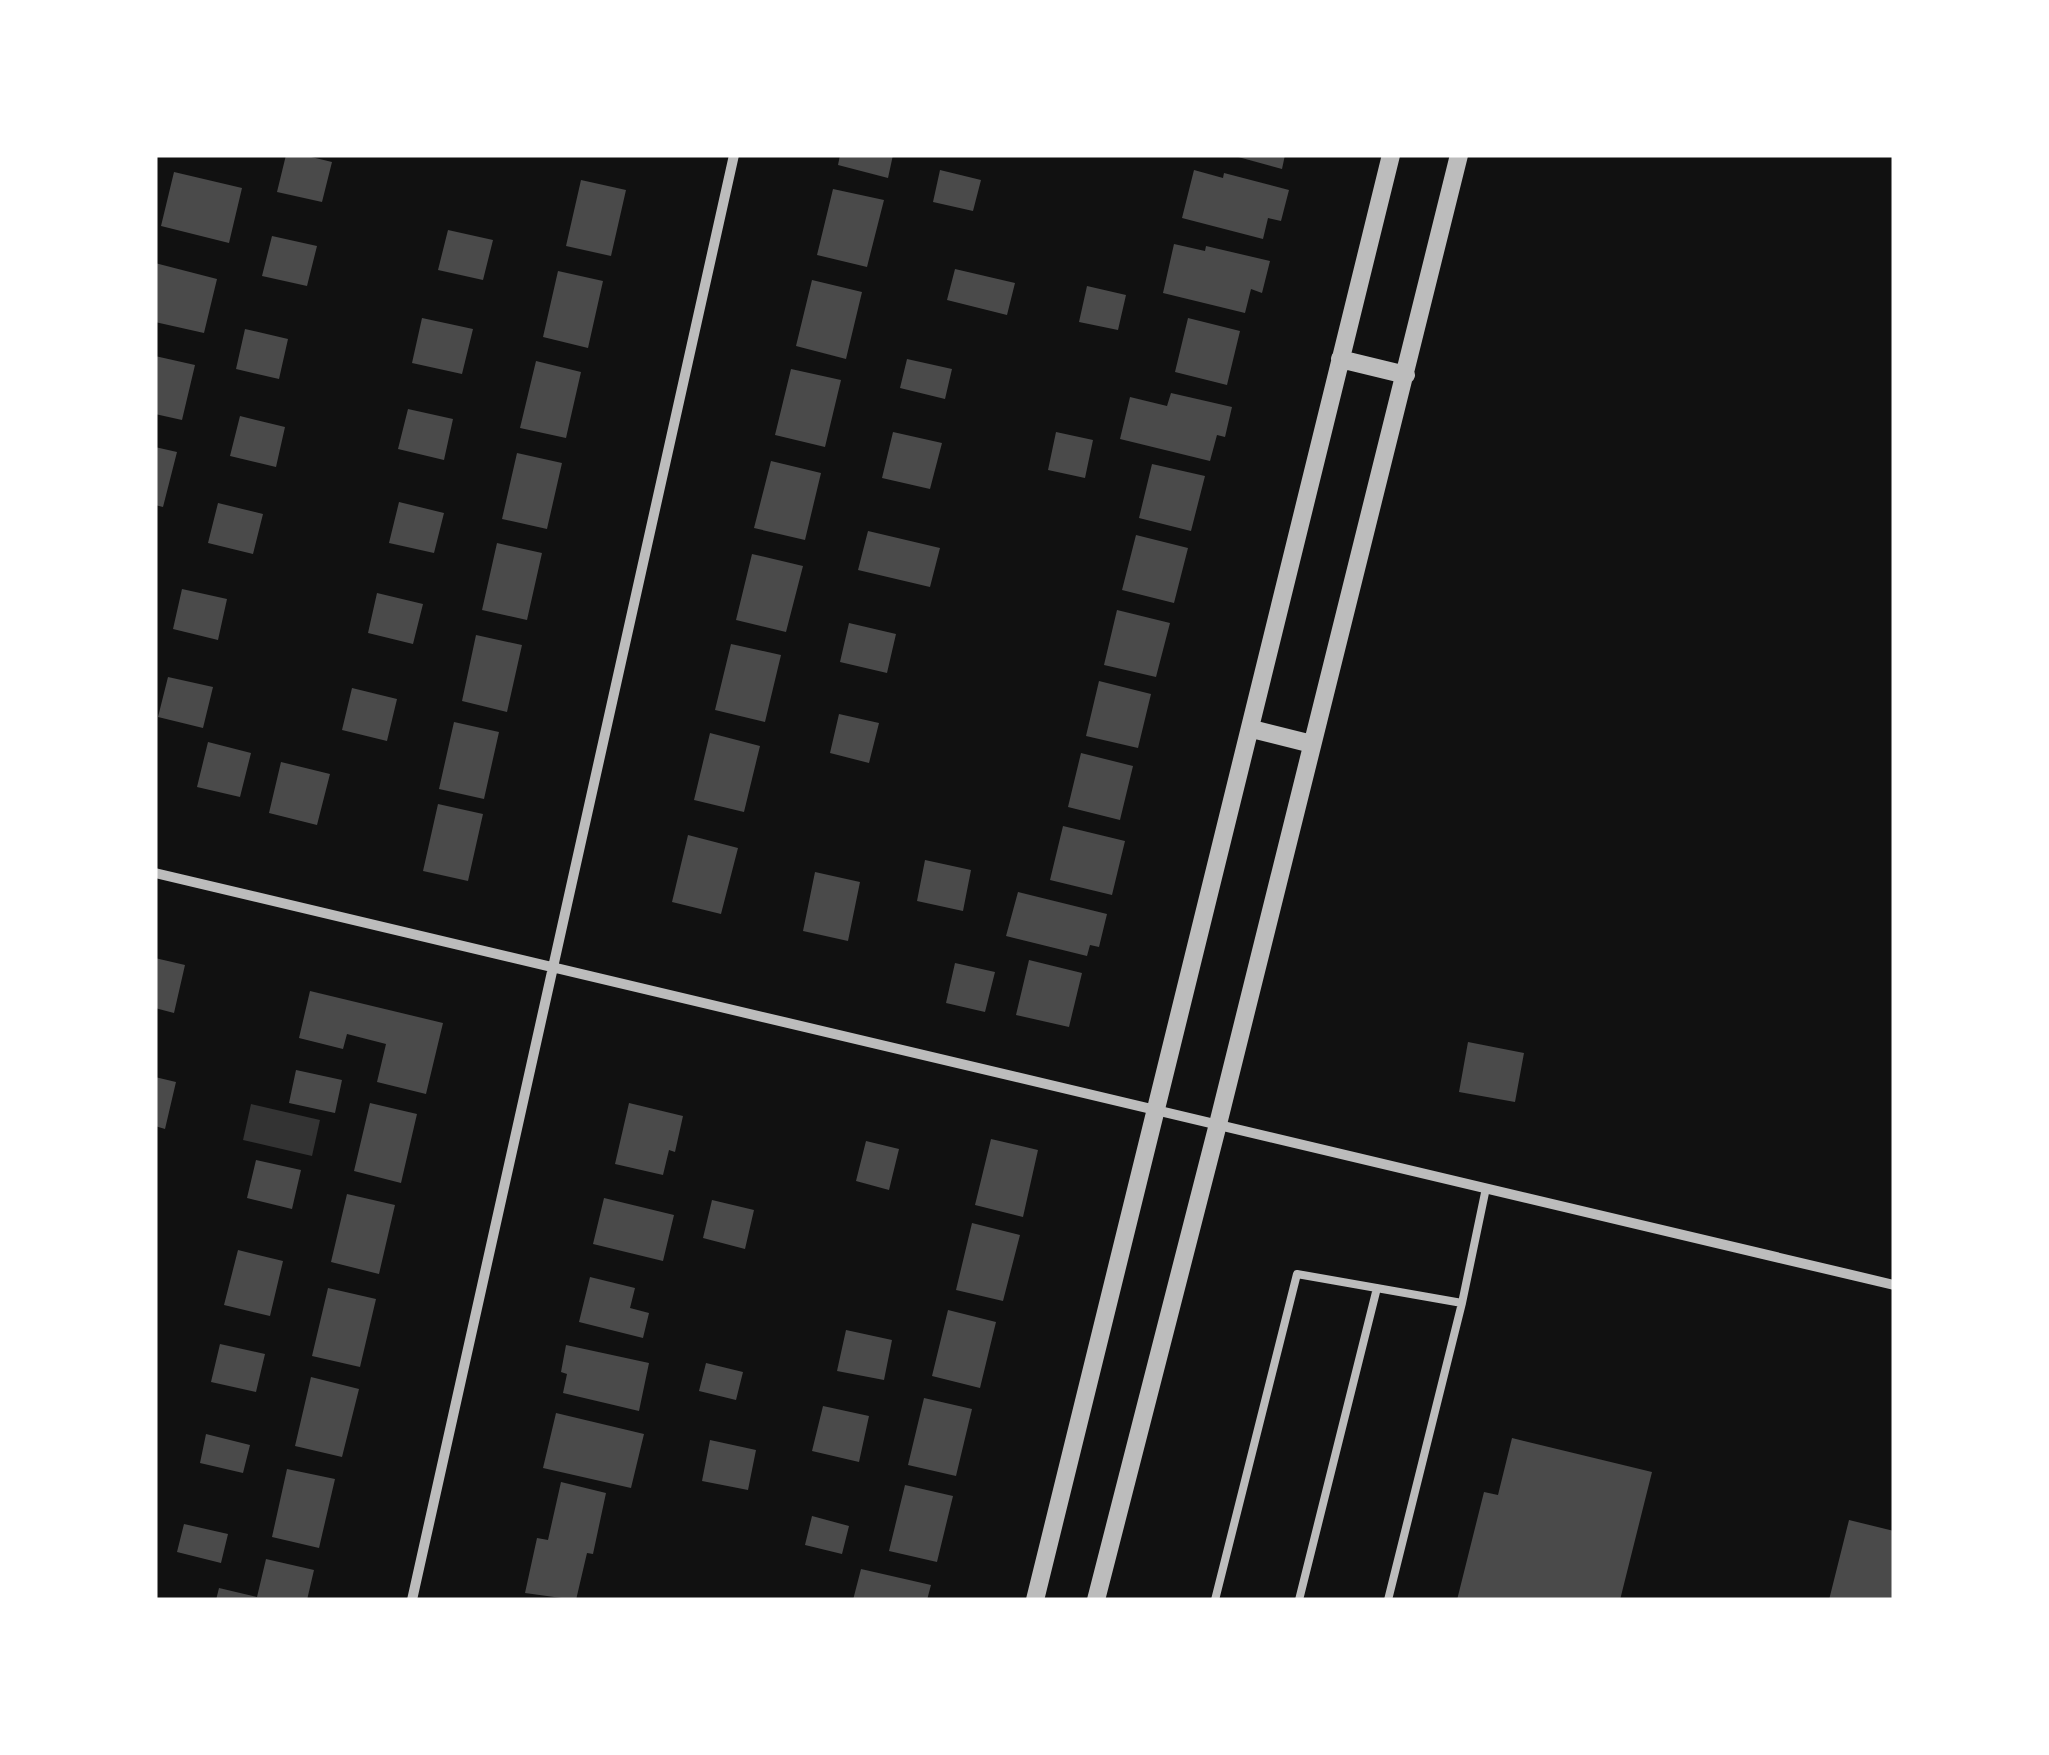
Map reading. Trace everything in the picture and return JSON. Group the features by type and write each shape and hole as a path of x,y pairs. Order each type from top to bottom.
{"street":[{"path":"412,1600 734,155"},
{"path":"1035,1600 1391,155"},
{"path":"1096,1600 1459,155"},
{"path":"1340,359 1406,376"},
{"path":"1252,729 1312,744"},
{"path":"155,873 1894,1285"}],"lane":[{"path":"1388,1600 1462,1303 1486,1188"},
{"path":"1215,1600 1297,1274 1462,1303"},
{"path":"1300,1600 1377,1288"}],"shaded area":[{"path":"251,1104 320,1120 312,1156 243,1140"}],"building":[{"path":"286,155 332,162 322,202 277,192"},
{"path":"840,155 893,155 888,178 838,165"},
{"path":"1231,155 1285,155 1282,169"},
{"path":"940,170 981,180 973,211 933,202"},
{"path":"1194,170 1223,178 1224,173 1289,190 1281,221 1268,218 1263,239 1182,218"},
{"path":"174,172 242,188 229,243 161,226"},
{"path":"581,180 626,190 611,256 566,246"},
{"path":"833,189 884,200 867,267 817,255"},
{"path":"448,230 493,240 483,280 438,270"},
{"path":"272,236 317,246 307,286 262,276"},
{"path":"1174,244 1205,251 1206,246 1270,261 1262,293 1251,289 1245,313 1163,293"},
{"path":"155,263 217,279 204,333 155,322"},
{"path":"955,269 1015,283 1007,315 947,300"},
{"path":"558,271 603,281 588,348 543,337"},
{"path":"812,280 862,292 846,359 796,346"},
{"path":"1087,286 1126,295 1118,330 1079,322"},
{"path":"422,318 473,329 462,374 412,363"},
{"path":"1188,318 1240,331 1227,385 1175,372"},
{"path":"245,329 288,339 279,379 236,369"},
{"path":"155,356 195,365 182,420 155,414"},
{"path":"907,359 952,369 945,399 900,388"},
{"path":"536,361 581,372 566,438 520,428"},
{"path":"791,369 841,380 825,447 775,435"},
{"path":"1171,393 1232,407 1225,437 1217,435 1210,461 1120,439 1130,397 1167,406"},
{"path":"408,409 453,419 444,460 398,449"},
{"path":"240,416 285,427 276,467 230,456"},
{"path":"893,432 942,443 930,489 882,478"},
{"path":"1056,432 1093,440 1085,478 1048,470"},
{"path":"155,447 177,452 163,507 155,505"},
{"path":"517,453 562,463 547,529 502,519"},
{"path":"771,461 821,473 805,540 754,528"},
{"path":"1152,464 1205,476 1191,531 1139,518"},
{"path":"399,502 444,513 434,553 389,543"},
{"path":"218,503 263,514 253,554 208,543"},
{"path":"868,531 940,548 930,587 858,570"},
{"path":"1136,535 1188,548 1174,603 1122,590"},
{"path":"497,543 542,553 527,620 482,610"},
{"path":"752,554 803,566 786,632 736,620"},
{"path":"182,589 227,599 218,640 173,629"},
{"path":"377,593 423,604 413,644 368,633"},
{"path":"1117,610 1170,623 1156,677 1104,665"},
{"path":"849,623 896,634 887,673 840,662"},
{"path":"476,635 522,645 507,712 462,701"},
{"path":"731,644 781,655 765,722 715,710"},
{"path":"168,677 213,687 203,728 158,717"},
{"path":"1099,681 1151,694 1138,748 1086,736"},
{"path":"352,688 397,699 387,741 342,730"},
{"path":"839,714 879,723 869,763 830,753"},
{"path":"454,722 499,732 484,799 439,789"},
{"path":"710,733 760,746 744,812 694,800"},
{"path":"208,742 251,753 240,797 197,787"},
{"path":"1081,753 1133,766 1120,820 1068,807"},
{"path":"281,762 330,774 317,825 269,813"},
{"path":"438,804 483,814 468,881 423,871"},
{"path":"1063,826 1125,841 1112,895 1050,880"},
{"path":"688,835 738,848 721,914 672,902"},
{"path":"925,860 971,870 963,911 917,901"},
{"path":"815,872 860,882 848,941 803,931"},
{"path":"1018,892 1107,914 1099,947 1090,945 1087,956 1006,936"},
{"path":"155,958 185,965 174,1013 155,1008"},
{"path":"1029,960 1082,973 1069,1027 1016,1015"},
{"path":"955,963 995,972 985,1012 946,1003"},
{"path":"310,991 443,1023 426,1094 377,1082 386,1044 347,1034 343,1049 299,1038"},
{"path":"1468,1042 1524,1053 1515,1102 1459,1092"},
{"path":"296,1070 342,1080 335,1113 289,1103"},
{"path":"155,1077 176,1082 165,1129 155,1126"},
{"path":"370,1103 417,1114 401,1183 354,1171"},
{"path":"629,1103 683,1116 675,1152 669,1150 663,1175 615,1164"},
{"path":"991,1139 1038,1150 1023,1217 975,1205"},
{"path":"866,1141 899,1149 889,1190 856,1181"},
{"path":"256,1160 301,1170 292,1209 247,1198"},
{"path":"347,1194 395,1205 379,1274 331,1262"},
{"path":"604,1198 674,1215 663,1261 593,1244"},
{"path":"712,1200 754,1210 745,1249 703,1238"},
{"path":"972,1223 1020,1235 1003,1301 956,1290"},
{"path":"238,1250 283,1261 270,1316 224,1305"},
{"path":"590,1277 635,1288 630,1308 649,1313 643,1338 579,1322"},
{"path":"328,1288 376,1299 360,1367 312,1356"},
{"path":"948,1310 996,1322 980,1388 932,1376"},
{"path":"846,1330 892,1340 884,1380 837,1371"},
{"path":"220,1344 265,1354 256,1392 211,1382"},
{"path":"566,1345 649,1363 639,1411 563,1393 567,1374 561,1372"},
{"path":"706,1363 743,1372 736,1400 699,1391"},
{"path":"311,1377 359,1389 342,1457 295,1446"},
{"path":"924,1398 972,1409 956,1476 908,1465"},
{"path":"823,1406 869,1416 859,1462 812,1451"},
{"path":"556,1413 644,1434 631,1488 543,1468"},
{"path":"206,1434 250,1445 243,1473 200,1463"},
{"path":"1512,1438 1652,1472 1620,1600 1457,1600 1484,1492 1498,1495"},
{"path":"710,1440 756,1450 748,1490 702,1481"},
{"path":"287,1469 335,1479 319,1548 272,1537"},
{"path":"561,1482 606,1493 593,1554 587,1553 576,1600 525,1593 537,1538 548,1540"},
{"path":"905,1485 953,1496 937,1562 889,1551"},
{"path":"812,1516 849,1526 842,1554 805,1545"},
{"path":"1849,1520 1894,1531 1894,1600 1829,1600"},
{"path":"184,1524 228,1534 221,1563 177,1552"},
{"path":"266,1559 314,1570 307,1600 216,1600 219,1588 257,1597"},
{"path":"861,1569 931,1585 927,1600 853,1600"}]}
